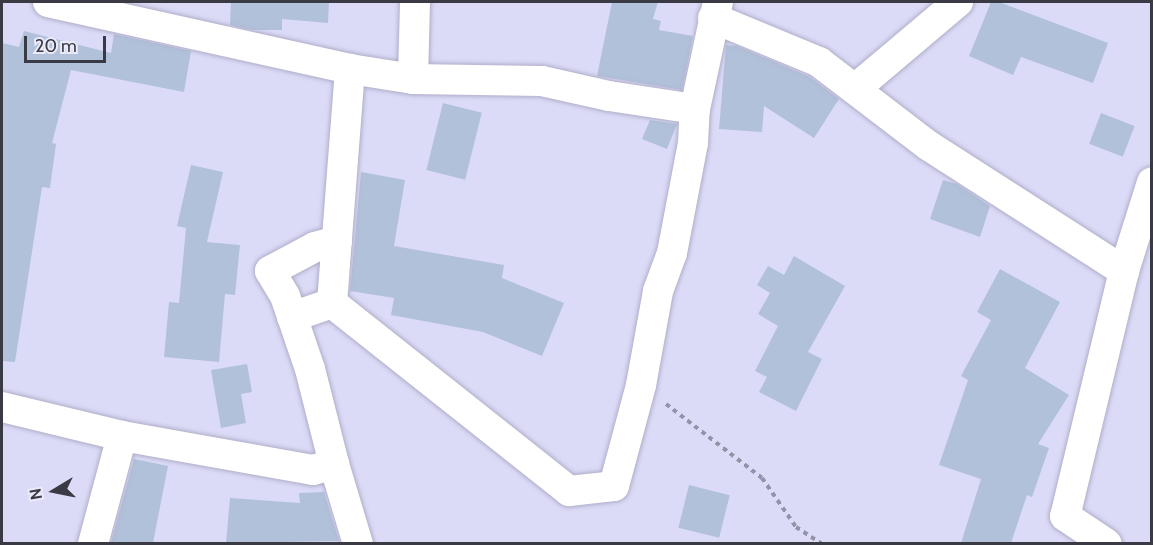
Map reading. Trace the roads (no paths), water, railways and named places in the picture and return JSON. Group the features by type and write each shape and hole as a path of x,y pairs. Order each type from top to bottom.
{"street":[{"path":"48,2 350,69 413,79 542,81 609,96 695,109"},
{"path":"413,79 415,2"},
{"path":"855,89 958,2"},
{"path":"332,303 569,490 615,486 641,385 658,291 672,253 693,143 695,109 716,10 819,62 929,146 1124,271"},
{"path":"332,303 350,69"},
{"path":"1107,543 1065,516 1124,271 1152,182"},
{"path":"337,241 299,255 270,272 285,296 310,369 334,464 358,543"},
{"path":"292,317 332,303"},
{"path":"2,407 122,436 313,470 334,464"},
{"path":"93,543 122,436"}]}
